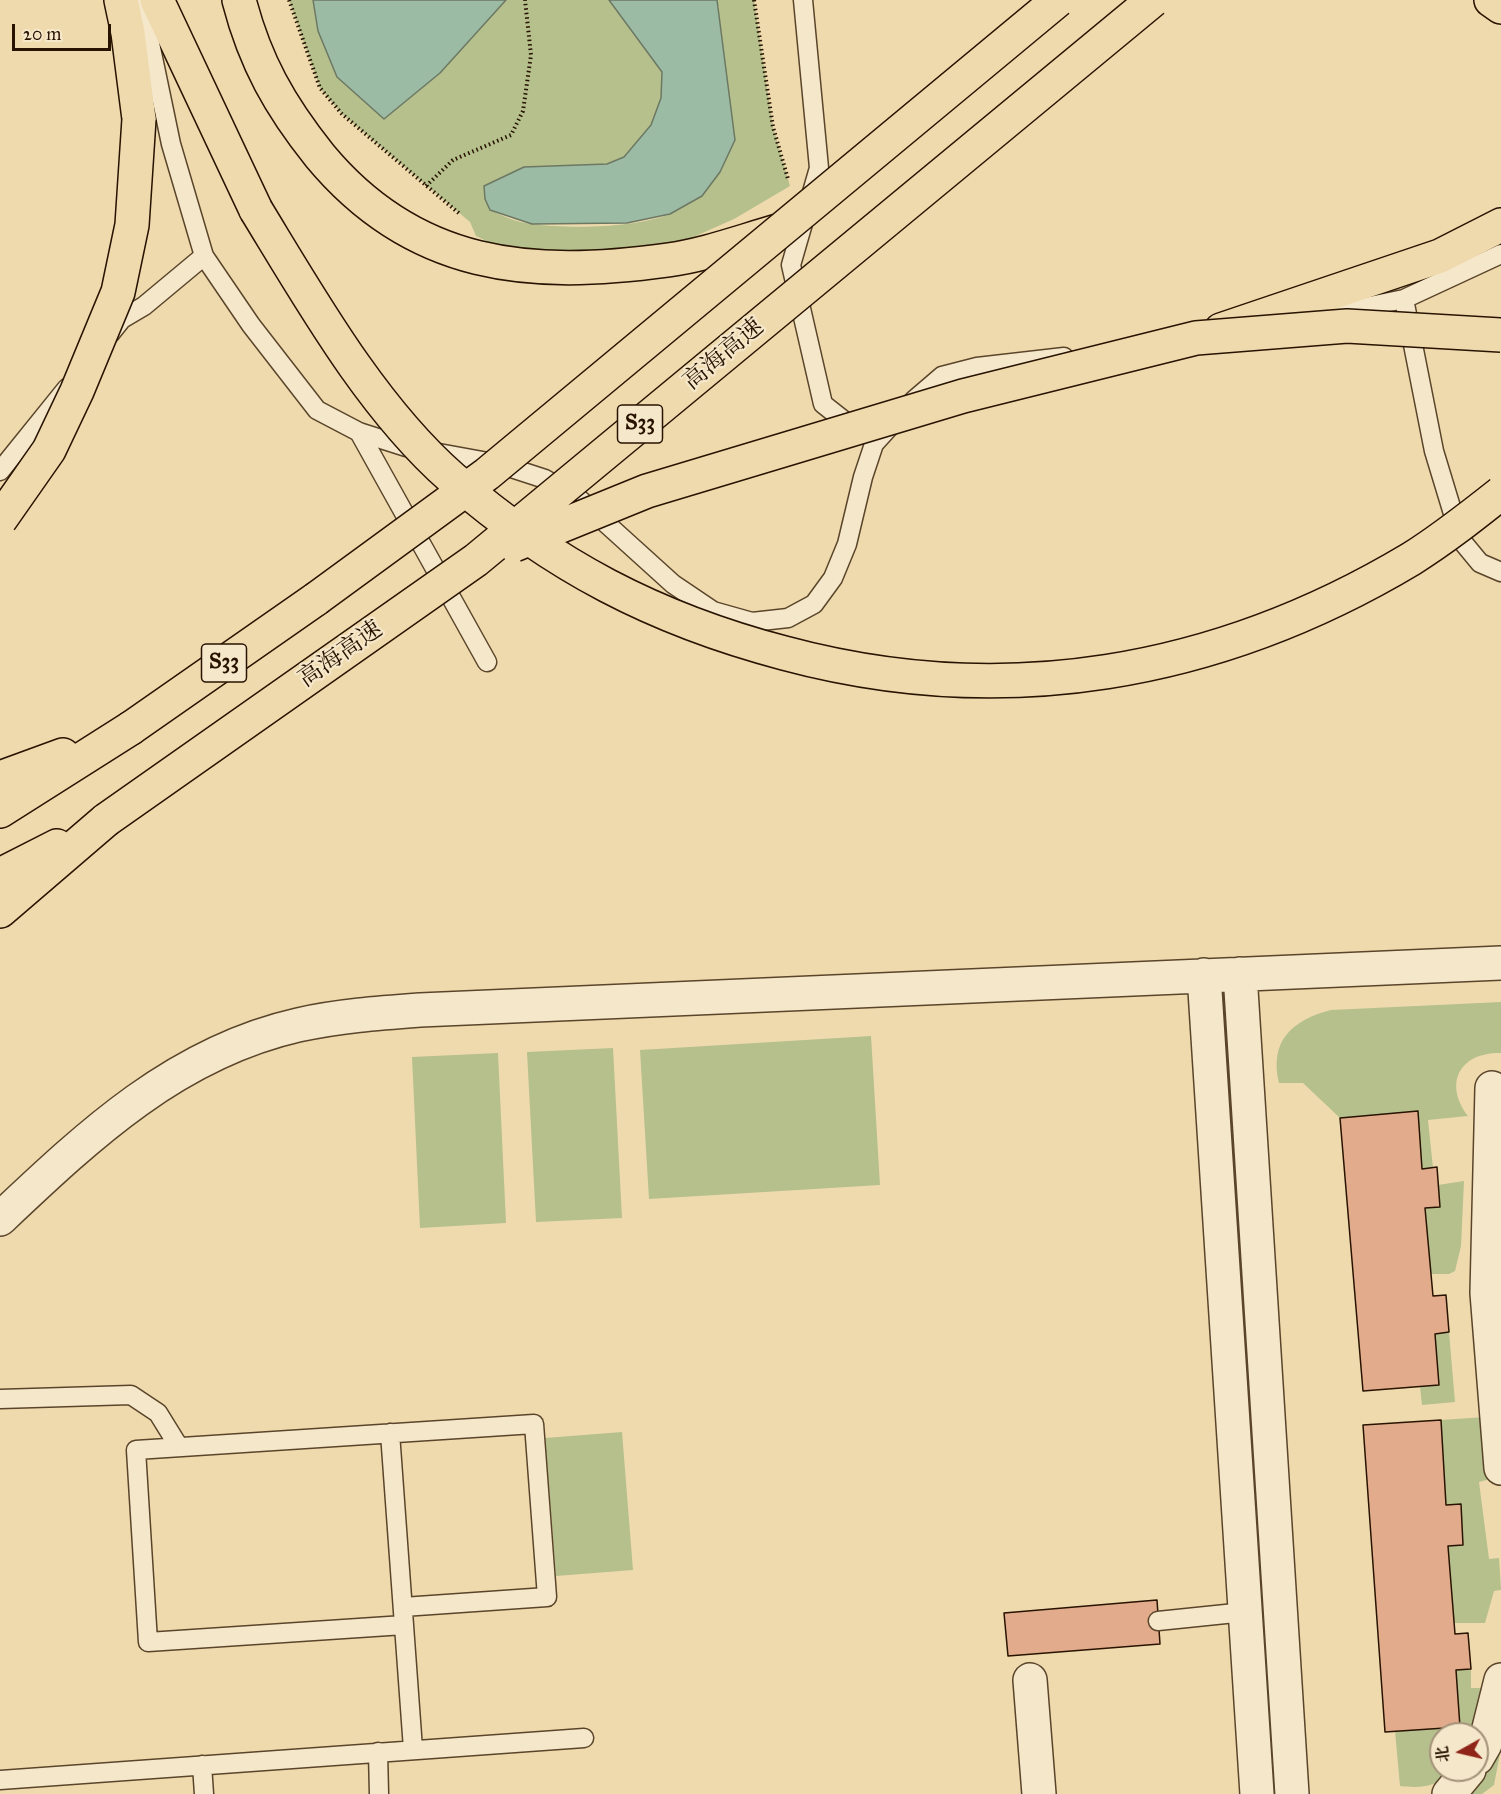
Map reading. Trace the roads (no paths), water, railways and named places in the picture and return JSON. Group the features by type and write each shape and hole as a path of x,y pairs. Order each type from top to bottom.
{"highway":[{"path":"0,520 49,450 77,391 117,292 132,225 139,119 128,33 121,0"},
{"path":"157,0 256,210 356,369 406,430 450,476 556,556 595,582 640,604 698,627 817,662 884,674 996,683 1082,676 1189,655 1299,616 1412,558 1501,493"},
{"path":"239,0 261,69 304,135 338,177 374,211 443,248 495,261 546,269 669,260 782,230"},
{"name":"S33","path":"131,728 487,474 1058,0"},
{"name":"高海高速","path":"106,820 476,560 1153,0"},
{"path":"1491,0 1501,7"},
{"path":"476,560 647,491 963,396 1196,338 1440,256 1501,225"},
{"path":"1196,338 1347,326 1501,335"},
{"path":"0,778 131,728"},
{"path":"0,812 131,728"},
{"path":"0,875 106,820"},
{"path":"0,911 106,820"}],"street":[{"path":"0,1220 85,1139 136,1099 188,1068 241,1043 297,1025 358,1015 420,1010 1501,963"},
{"path":"1240,974 1292,1794"},
{"path":"1204,975 1257,1794"},
{"path":"1492,1088 1487,1293 1501,1468"},
{"path":"1030,1680 1039,1794"},
{"path":"1489,1728 1501,1680"},
{"path":"1449,1794 1459,1782"}],"lane":[{"path":"141,0 171,144 204,256 251,325 317,410 359,432 406,447 499,464 545,478 578,498 673,584 713,611 752,621 788,618 814,604 833,578 847,544 863,477 874,444 914,400 942,376 977,367 1202,342 1404,299 1501,254"},
{"path":"803,0 819,168 791,265 823,404 874,444"},
{"path":"0,471 122,319 144,306 204,256"},
{"path":"1404,299 1434,451 1461,540 1480,563 1501,572"},
{"path":"359,432 487,662"},
{"path":"0,1399 131,1395 158,1413 179,1448"},
{"path":"534,1424 547,1598 403,1616 148,1642 136,1450 390,1433 534,1424"},
{"path":"390,1433 413,1749"},
{"path":"1158,1621 1245,1612"},
{"path":"0,1780 584,1738"},
{"path":"378,1752 379,1794"},
{"path":"201,1765 204,1794"}]}
